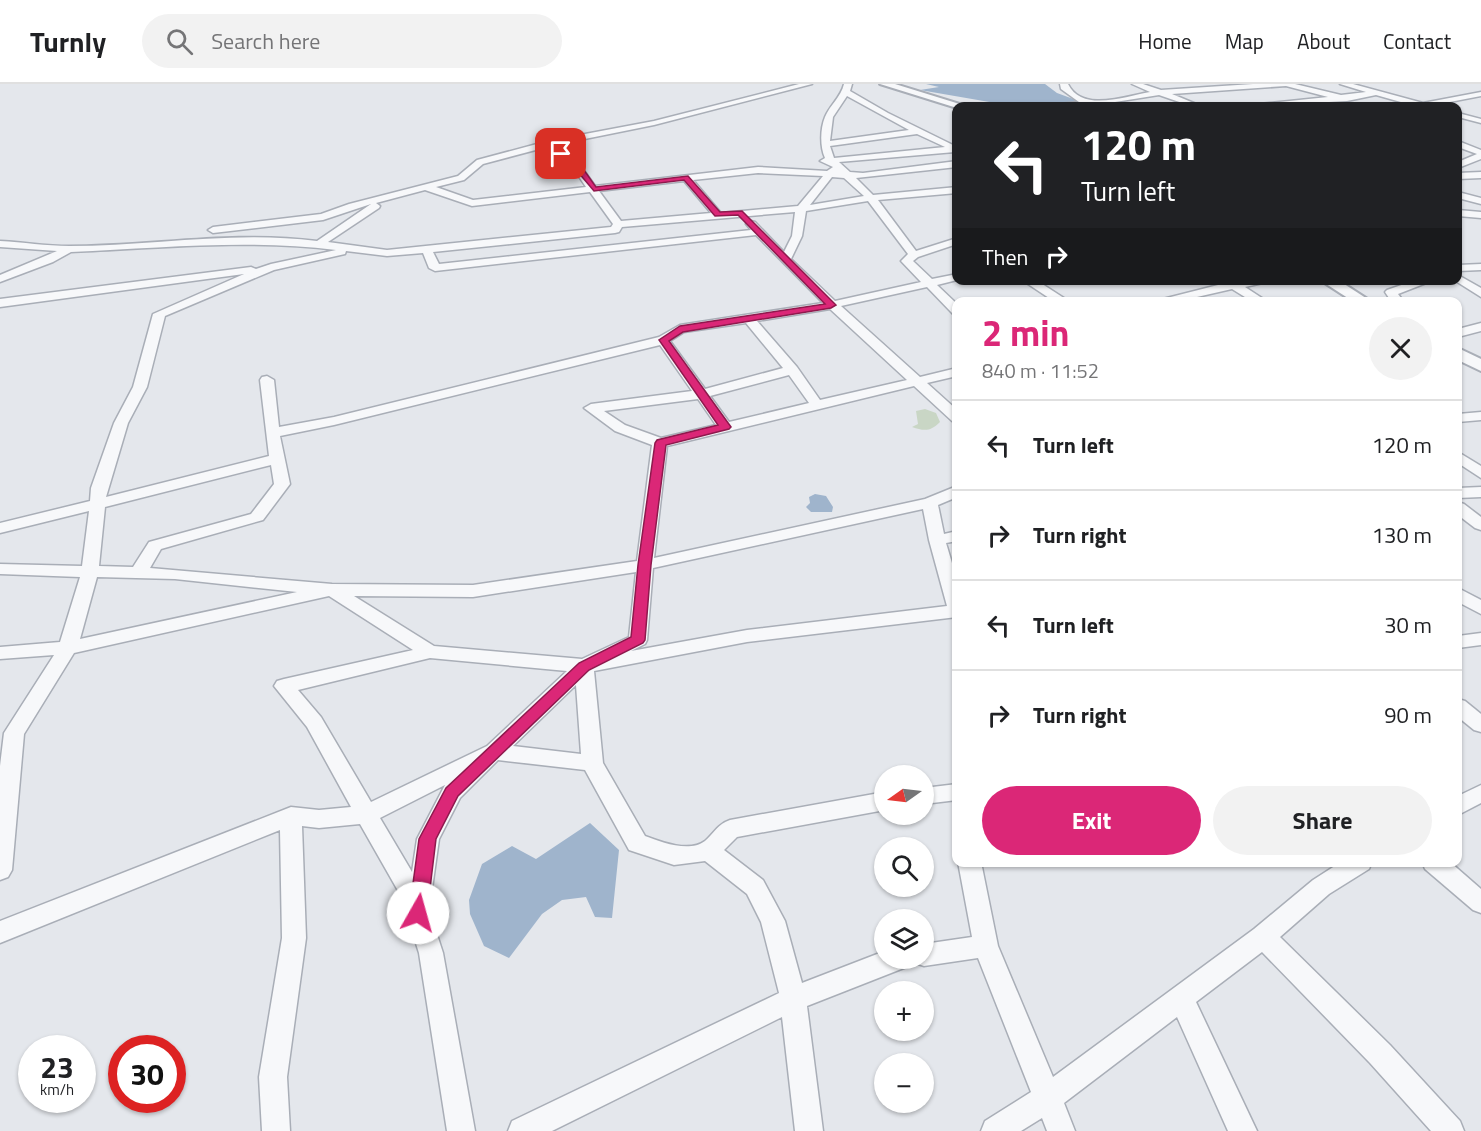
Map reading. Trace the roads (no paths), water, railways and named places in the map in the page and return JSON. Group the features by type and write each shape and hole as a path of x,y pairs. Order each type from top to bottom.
{"street":[{"path":"0,279 48,260 68,249 323,217 353,206 461,178 480,162 548,144 654,123 808,84"},
{"path":"885,84 952,103"},
{"path":"1064,84 1064,87 1078,99 1086,102"},
{"path":"1134,84 1184,102"},
{"path":"1156,93 1169,84"},
{"path":"1110,102 1156,93 1286,84 1347,99"},
{"path":"1344,84 1407,102"},
{"path":"914,255 871,198 847,174 833,166 825,149 829,117 847,88 868,106 952,148"},
{"path":"1289,102 1347,99 1377,93"},
{"path":"1441,102 1481,94"},
{"path":"1462,116 1481,122"},
{"path":"825,144 918,131"},
{"path":"548,144 574,164 618,224"},
{"path":"1462,146 1481,155"},
{"path":"425,187 472,203 758,170 833,166 952,151"},
{"path":"1462,163 1481,155"},
{"path":"847,174 863,176 952,165"},
{"path":"785,260 797,236 801,209 833,166"},
{"path":"927,168 936,176"},
{"path":"1462,176 1481,175"},
{"path":"686,178 718,215"},
{"path":"945,183 952,188"},
{"path":"618,224 801,209 871,198 952,191"},
{"path":"1462,196 1481,201"},
{"path":"0,870 14,733 68,648 90,571 99,488 121,423 140,387 159,314 320,244 390,197"},
{"path":"740,213 831,305 952,413"},
{"path":"1462,213 1481,215"},
{"path":"0,244 68,249 196,241 293,241 387,253 615,230 618,224"},
{"path":"427,250 435,268 759,232"},
{"path":"952,243 914,255 907,261 952,306"},
{"path":"0,303 271,267 354,249"},
{"path":"1462,268 1481,267"},
{"path":"272,433 334,421 663,340 680,329 831,305 876,293 952,278"},
{"path":"1462,281 1481,293"},
{"path":"1035,285 1056,297"},
{"path":"1188,297 1225,285"},
{"path":"1234,285 1254,297"},
{"path":"1336,285 1356,297"},
{"path":"1394,297 1391,291 1412,285"},
{"path":"748,318 792,370 816,404"},
{"path":"1462,332 1481,327"},
{"path":"663,340 725,427"},
{"path":"1462,355 1481,366"},
{"path":"792,370 701,394 591,408 620,428 660,443 952,373"},
{"path":"138,573 155,546 257,517 282,484 272,433 267,380"},
{"path":"1462,418 1481,416"},
{"path":"418,913 428,839 452,792 584,666 638,640 660,443"},
{"path":"0,528 276,459"},
{"path":"1462,459 1481,473"},
{"path":"1462,493 1481,492"},
{"path":"0,569 176,574 332,590 473,591 645,565 930,503 952,493"},
{"path":"930,503 937,540 952,593"},
{"path":"1462,510 1481,525"},
{"path":"937,540 952,537"},
{"path":"0,653 68,648 332,590 430,652"},
{"path":"1462,596 1481,608"},
{"path":"461,1131 431,953 412,894 314,722 284,686 430,652 584,666 747,636 952,612"},
{"path":"1462,641 1481,639"},
{"path":"584,666 592,763 638,843 674,856 709,851 730,829 874,803"},
{"path":"1462,709 1481,725"},
{"path":"0,932 291,816 319,819 368,814 493,752 592,763"},
{"path":"934,795 952,793"},
{"path":"1462,804 1481,793"},
{"path":"276,1131 273,1077 294,938 291,816"},
{"path":"709,851 755,887 773,921 793,999 809,1131"},
{"path":"970,867 986,946 1046,1099 1061,1131"},
{"path":"995,1131 1046,1099 1263,936 1321,887 1353,867"},
{"path":"1439,867 1481,903"},
{"path":"1263,936 1380,1054 1450,1131"},
{"path":"934,954 986,946"},
{"path":"522,1131 793,999 874,966"},
{"path":"1181,997 1241,1130"}],"water":[{"path":"926,84 1045,84 1057,93 1076,100 1073,102 989,102 920,90 939,87"},
{"path":"815,494 826,496 833,507 832,512 811,512 806,507 810,503 809,497"},
{"path":"590,823 619,850 612,918 595,917 586,897 562,900 542,914 509,958 484,946 470,914 469,900 482,864 512,846 536,859"}]}
